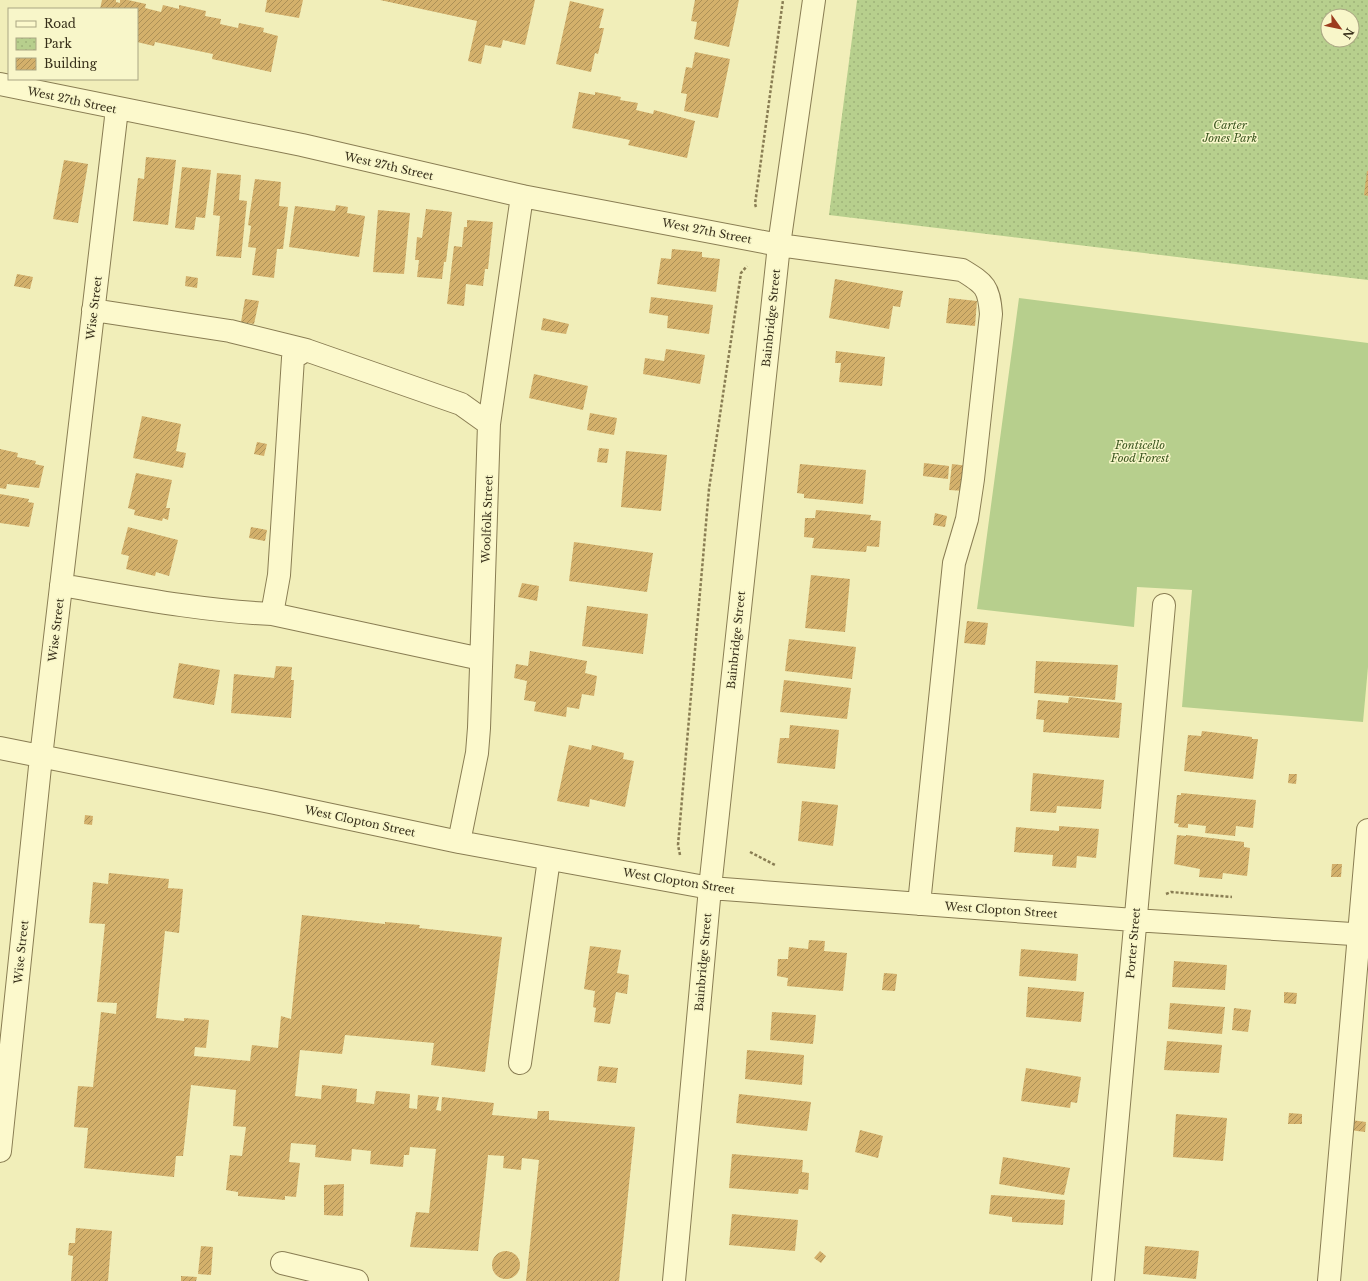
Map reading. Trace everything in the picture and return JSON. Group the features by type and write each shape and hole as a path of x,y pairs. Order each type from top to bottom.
{"street":[{"name":"Bainbridge Street","path":"674,1281 710,888 779,245 814,0"},
{"name":"West 27th Street","path":"0,84 117,109 302,145 522,196 779,245 962,270 978,280 989,293 991,314 974,479 967,519 954,563 919,904"},
{"name":"Wise Street","path":"0,1151 41,757 117,109"},
{"name":"Woolfolk Street","path":"459,842 477,747 489,424 522,196"},
{"path":"93,310 230,331 306,350 461,404 489,424"},
{"path":"272,614 279,575 293,358 306,350"},
{"path":"61,585 180,606 232,612 272,614 481,659"},
{"name":"Porter Street","path":"1102,1281 1164,606"},
{"name":"West Clopton Street","path":"0,748 267,801 459,842 710,888 1134,920 1364,935"},
{"path":"1329,1281 1364,935 1368,830"},
{"path":"520,1063 549,859"},
{"path":"282,1263 357,1281"}],"path":[{"path":"758,209 755,204 783,0"},
{"path":"680,855 679,837 709,490 741,273 748,264"}],"green space":[{"name":"Carter Jones Park","path":"857,0 1368,0 1368,280 829,215"},
{"name":"Fonticello Food Forest","path":"1019,298 1368,343 1368,667 1363,722 1182,707 1192,590 1137,587 1134,627 977,609"}],"building":[{"path":"102,0 116,0 116,2 120,3 120,0 128,0 146,4 145,8 161,12 163,5 179,9 179,5 206,11 205,16 221,19 220,24 238,28 239,23 264,28 263,32 278,36 271,72 212,59 213,54 155,42 154,46 138,42 138,8 100,8"},
{"path":"267,0 303,0 299,18 265,12"},
{"path":"380,0 535,0 525,45 503,40 501,48 485,45 481,64 468,61 477,21"},
{"path":"695,0 739,0 729,47 694,39 697,22 691,21"},
{"path":"570,1 604,9 599,28 604,28 598,54 595,53 591,72 556,64"},
{"path":"695,52 730,59 718,118 684,111 687,94 681,93 686,67 692,68"},
{"path":"579,92 595,95 595,92 621,97 620,100 638,103 636,110 653,114 654,110 695,121 687,158 628,145 630,140 572,128"},
{"path":"146,157 176,160 168,225 133,221 138,178 144,179"},
{"path":"64,160 88,164 78,223 53,219"},
{"path":"182,167 211,170 205,218 196,217 194,230 175,228"},
{"path":"1368,171 1368,196 1364,195"},
{"path":"217,173 241,175 239,200 247,201 241,258 216,256 220,216 213,215"},
{"path":"255,179 281,182 279,206 288,207 283,249 277,249 274,278 252,275 256,248 248,247 251,226 248,225"},
{"path":"336,205 348,207 347,213 365,216 359,257 289,247 295,206 335,211"},
{"path":"426,209 452,212 446,262 444,262 442,279 417,277 419,260 415,260 417,237 422,238"},
{"path":"378,210 410,213 404,274 373,272"},
{"path":"467,220 493,222 488,269 485,269 483,286 466,284 464,306 447,304 454,246 462,247 464,227 467,227"},
{"path":"672,249 702,252 702,257 720,259 716,292 657,284 661,258 671,259"},
{"path":"17,274 33,277 30,289 14,286"},
{"path":"186,276 198,278 197,288 185,286"},
{"path":"835,279 903,291 900,307 893,306 889,329 829,318"},
{"path":"651,297 713,305 709,334 667,328 668,316 649,313"},
{"path":"949,298 977,301 975,326 946,323"},
{"path":"245,299 259,301 254,324 241,322"},
{"path":"543,318 569,324 566,334 541,330"},
{"path":"666,349 705,355 700,384 643,374 645,358 664,361"},
{"path":"836,351 885,357 882,386 839,382 841,363 835,363"},
{"path":"534,374 588,386 583,410 529,398"},
{"path":"590,413 617,418 614,435 587,430"},
{"path":"142,416 181,424 176,451 186,453 183,468 133,458"},
{"path":"257,442 267,444 264,456 254,454"},
{"path":"599,448 609,449 607,463 597,462"},
{"path":"0,449 18,453 17,457 36,461 35,464 44,466 39,488 7,484 6,489 0,488"},
{"path":"626,451 667,455 661,511 621,507"},
{"path":"924,463 949,466 948,479 923,476"},
{"path":"800,464 866,470 863,504 804,498 804,494 797,493"},
{"path":"952,464 968,466 965,491 949,490"},
{"path":"136,473 172,480 166,508 170,508 168,520 163,518 162,521 134,515 135,510 128,508"},
{"path":"0,494 29,499 28,502 34,503 29,527 0,523"},
{"path":"816,510 871,515 870,520 881,521 879,547 867,546 866,552 812,548 814,538 804,537 805,518 815,518"},
{"path":"935,513 947,516 945,527 933,525"},
{"path":"128,527 178,540 169,576 156,572 155,576 126,569 129,556 121,554"},
{"path":"251,527 267,530 265,541 249,538"},
{"path":"574,542 653,553 647,592 569,581"},
{"path":"811,575 850,579 845,632 805,628"},
{"path":"522,583 539,586 537,601 518,597"},
{"path":"587,606 648,614 643,654 582,646"},
{"path":"967,621 988,623 985,645 964,643"},
{"path":"789,639 856,647 852,679 785,671"},
{"path":"530,651 587,661 585,673 597,676 594,696 582,694 579,709 567,707 566,717 534,711 536,702 524,700 527,681 514,678 516,664 528,666"},
{"path":"1036,661 1118,665 1115,700 1034,693"},
{"path":"179,663 220,670 214,705 173,698"},
{"path":"276,666 292,667 291,680 294,680 291,718 231,713 234,674 274,678"},
{"path":"784,680 851,688 847,719 780,712"},
{"path":"1069,697 1122,703 1119,738 1043,732 1044,720 1036,719 1038,700 1068,703"},
{"path":"790,725 839,730 835,769 777,763 780,738 789,738"},
{"path":"1202,731 1258,739 1253,779 1184,771 1188,735 1201,736"},
{"path":"569,745 591,750 592,745 624,753 623,759 634,761 625,807 590,799 589,807 557,801"},
{"path":"1033,773 1104,780 1101,809 1057,806 1056,813 1030,811"},
{"path":"1289,774 1297,774 1296,784 1288,783"},
{"path":"1181,793 1256,800 1253,828 1236,826 1235,836 1205,833 1206,826 1188,824 1188,828 1178,827 1179,824 1174,823 1177,795 1181,795"},
{"path":"802,801 838,805 833,846 798,841"},
{"path":"85,815 93,816 92,825 84,824"},
{"path":"1059,826 1099,829 1096,858 1077,856 1076,868 1052,866 1053,855 1014,852 1016,827 1059,831"},
{"path":"1177,835 1244,842 1244,847 1250,848 1247,876 1223,873 1222,879 1199,877 1200,869 1174,864"},
{"path":"1332,864 1342,864 1341,877 1331,877"},
{"path":"109,873 169,879 168,888 183,889 179,933 165,931 156,1018 184,1021 184,1018 209,1020 206,1048 195,1047 194,1056 250,1061 252,1045 278,1048 281,1016 291,1019 302,915 385,924 385,922 420,925 419,928 502,937 485,1072 431,1065 434,1043 345,1035 342,1054 300,1050 295,1096 321,1099 322,1085 357,1089 356,1102 374,1104 376,1091 410,1094 409,1108 417,1109 418,1095 439,1097 436,1110 441,1111 442,1097 494,1103 492,1115 537,1119 538,1111 549,1111 549,1120 635,1127 619,1281 526,1281 539,1160 522,1158 521,1170 503,1168 504,1156 488,1155 478,1251 410,1247 416,1212 429,1213 436,1149 410,1147 409,1155 404,1155 403,1167 370,1164 371,1151 352,1149 351,1161 315,1157 316,1145 291,1143 289,1162 300,1163 296,1197 285,1196 285,1200 238,1196 238,1192 226,1190 230,1155 242,1156 246,1127 233,1126 236,1090 191,1085 183,1156 176,1156 174,1177 84,1168 88,1128 74,1127 78,1086 93,1087 101,1012 116,1014 117,1003 97,1002 105,924 89,923 93,882 108,884"},
{"path":"809,940 825,941 824,951 847,953 843,991 787,986 788,978 777,976 778,959 788,959 789,947 808,949"},
{"path":"590,946 621,950 617,973 629,975 627,994 616,992 610,1024 594,1022 596,1008 593,1007 595,991 584,989"},
{"path":"1021,949 1078,954 1076,981 1019,976"},
{"path":"1174,961 1227,965 1225,990 1172,987"},
{"path":"884,973 897,974 895,991 882,990"},
{"path":"1028,987 1084,992 1081,1022 1026,1017"},
{"path":"1284,992 1297,993 1296,1004 1284,1003"},
{"path":"1170,1003 1225,1007 1222,1034 1168,1029"},
{"path":"1234,1008 1251,1010 1248,1032 1232,1030"},
{"path":"772,1012 816,1015 813,1044 770,1040"},
{"path":"1167,1041 1222,1045 1219,1073 1164,1070"},
{"path":"747,1050 804,1055 802,1085 745,1079"},
{"path":"599,1066 618,1068 616,1083 597,1081"},
{"path":"1026,1068 1081,1077 1077,1103 1071,1102 1070,1108 1021,1101"},
{"path":"739,1094 811,1102 807,1131 736,1123"},
{"path":"1289,1113 1302,1114 1302,1124 1288,1124"},
{"path":"1176,1114 1227,1118 1223,1161 1173,1157"},
{"path":"1351,1120 1366,1122 1365,1132 1350,1130"},
{"path":"860,1130 883,1136 878,1158 855,1152"},
{"path":"732,1154 803,1160 802,1172 809,1173 808,1190 799,1189 798,1194 729,1188"},
{"path":"1003,1157 1070,1168 1064,1195 999,1184"},
{"path":"344,1184 343,1216 324,1215 324,1185"},
{"path":"991,1195 1065,1200 1063,1225 1012,1222 1012,1217 989,1214"},
{"path":"732,1214 798,1220 795,1251 729,1245"},
{"path":"76,1228 112,1231 108,1281 71,1281 73,1256 68,1255 69,1243 75,1243"},
{"path":"201,1246 213,1247 211,1275 198,1274"},
{"path":"1145,1246 1199,1251 1196,1279 1143,1274"},
{"path":"506,1251 516,1255 520,1265 516,1275 506,1279 496,1275 492,1265 496,1255"},
{"path":"820,1251 826,1256 821,1263 814,1258"},
{"path":"181,1276 197,1277 196,1281 181,1281"}]}
